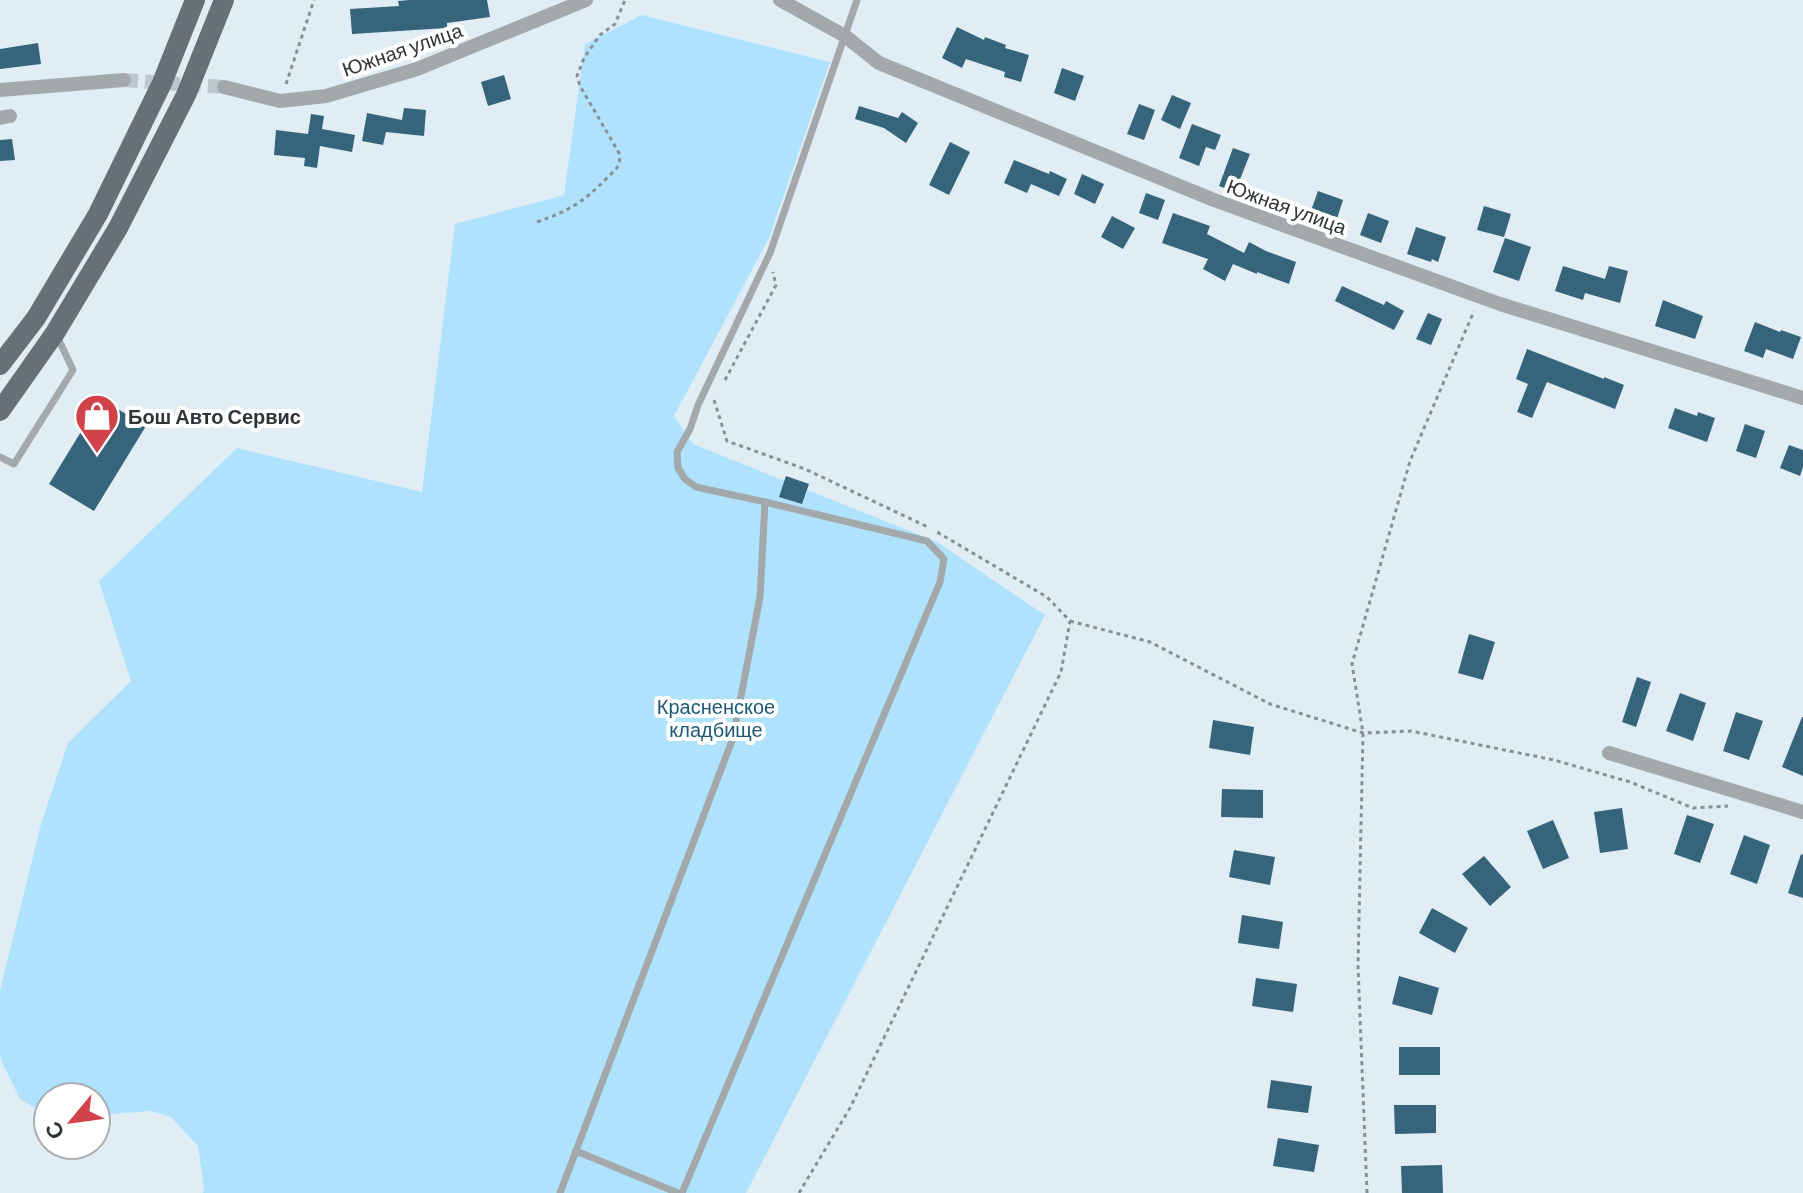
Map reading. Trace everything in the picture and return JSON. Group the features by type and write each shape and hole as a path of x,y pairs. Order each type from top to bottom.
{"main road":[{"path":"0,365 36,318 98,214 162,83 195,0"},
{"path":"0,411 55,333 118,228 186,95 224,0"}],"street":[{"name":"Южная улица","path":"224,87 280,101 326,96 417,69 586,0"},
{"name":"Южная улица","path":"780,0 845,36 879,63 1214,200 1480,297 1803,398"},
{"path":"0,90 124,80"},
{"path":"1609,753 1803,812"}],"lane":[{"path":"576,1151 680,1193 940,582 944,559 927,541 696,487 685,479 678,468 677,452 770,253 857,0"},
{"path":"0,457 14,464 73,370 55,333"},
{"path":"560,1193 733,738 760,597 765,502"}],"path":[{"path":"280,101 314,0"},
{"path":"537,222 562,213 584,200 619,166 621,157 577,76 584,58 600,35 615,24 625,0"},
{"path":"1367,1193 1358,966 1363,733 1352,664 1410,461 1480,297"},
{"path":"1070,621 1150,642 1270,704 1363,733 1411,731 1554,760 1630,782 1693,808 1736,805"}],"green space":[{"name":"Красненское кладбище","path":"642,15 830,62 769,238 674,416 693,444 937,542 1045,615 746,1193 203,1193 198,1146 171,1117 151,1111 112,1114 112,1081 32,1081 32,1106 20,1099 0,1055 0,991 41,824 68,743 131,681 99,581 237,448 422,492 455,224 564,195 585,44"}],"building":[{"path":"487,0 490,17 447,23 447,28 352,34 350,9 399,6 398,1"},
{"path":"957,27 1029,55 1021,82 1004,77 1005,72 966,59 962,68 942,58"},
{"path":"38,43 41,64 0,69 0,49"},
{"path":"1062,68 1084,76 1075,101 1054,93"},
{"path":"504,75 511,99 488,106 481,82"},
{"path":"1172,95 1191,103 1180,129 1161,120"},
{"path":"1139,104 1155,110 1144,140 1127,134"},
{"path":"859,106 898,118 902,112 918,123 906,143 884,128 855,119"},
{"path":"404,108 426,110 424,136 386,132 383,145 362,141 367,113 402,120"},
{"path":"311,114 324,116 322,129 355,135 352,152 320,146 317,168 304,166 305,158 274,155 276,130 308,134"},
{"path":"1192,124 1221,135 1215,150 1206,147 1199,166 1179,158"},
{"path":"12,139 15,160 0,161 0,140"},
{"path":"950,142 970,152 949,195 929,185"},
{"path":"1233,148 1250,154 1235,192 1219,186"},
{"path":"1014,160 1067,179 1059,196 1031,184 1027,193 1004,183"},
{"path":"1082,174 1104,184 1095,204 1074,194"},
{"path":"1318,191 1343,200 1334,228 1308,219"},
{"path":"1146,193 1165,200 1158,220 1139,213"},
{"path":"1484,206 1511,214 1504,237 1477,230"},
{"path":"1173,213 1210,226 1207,234 1244,253 1249,242 1296,262 1289,284 1233,264 1225,281 1203,269 1208,259 1162,243"},
{"path":"1368,213 1389,221 1381,243 1360,235"},
{"path":"1112,216 1135,228 1123,249 1101,237"},
{"path":"1416,227 1446,237 1438,262 1407,254"},
{"path":"1505,238 1531,247 1519,281 1493,272"},
{"path":"1563,266 1605,279 1609,266 1628,271 1620,303 1585,293 1583,300 1555,291"},
{"path":"1342,286 1384,305 1386,301 1404,311 1394,330 1335,301"},
{"path":"1663,300 1703,316 1695,339 1655,326"},
{"path":"1428,313 1442,319 1431,345 1416,339"},
{"path":"1755,322 1801,337 1793,359 1766,349 1763,358 1744,351"},
{"path":"1527,349 1624,385 1615,409 1547,382 1532,418 1517,412 1528,384 1516,379"},
{"name":"Бош Авто Сервис","path":"101,399 146,426 94,511 49,484"},
{"path":"1675,408 1697,416 1698,412 1715,418 1707,442 1668,428"},
{"path":"1745,424 1765,431 1756,458 1736,451"},
{"path":"1789,445 1803,450 1800,476 1780,468"},
{"path":"786,476 809,484 802,504 779,497"},
{"path":"1469,634 1495,642 1483,680 1458,673"},
{"path":"1637,677 1651,682 1636,727 1622,722"},
{"path":"1680,693 1706,703 1693,741 1666,731"},
{"path":"1736,712 1763,721 1749,760 1723,751"},
{"path":"1803,717 1803,776 1782,767"},
{"path":"1213,720 1254,727 1250,755 1209,748"},
{"path":"1222,789 1263,790 1263,818 1221,817"},
{"path":"1622,808 1628,849 1600,853 1594,812"},
{"path":"1687,815 1714,824 1700,863 1674,854"},
{"path":"1553,820 1569,858 1543,869 1527,831"},
{"path":"1744,835 1770,845 1757,884 1730,874"},
{"path":"1234,850 1275,857 1270,885 1229,877"},
{"path":"1803,855 1803,898 1788,893"},
{"path":"1484,856 1511,887 1490,906 1462,874"},
{"path":"1432,908 1468,928 1455,953 1419,933"},
{"path":"1242,915 1283,922 1279,949 1238,943"},
{"path":"1399,976 1439,988 1432,1015 1392,1004"},
{"path":"1256,978 1297,984 1293,1012 1252,1006"},
{"path":"1399,1047 1440,1047 1440,1075 1399,1075"},
{"path":"1271,1080 1312,1086 1308,1113 1267,1108"},
{"path":"1394,1105 1436,1105 1436,1133 1395,1134"},
{"path":"1278,1138 1319,1145 1314,1172 1273,1166"},
{"path":"1442,1165 1443,1193 1402,1193 1401,1166"}],"tunnel":[{"path":"124,80 224,87"}],"place":[{"name":"Бош Авто Сервис","path":"97,455"}]}
